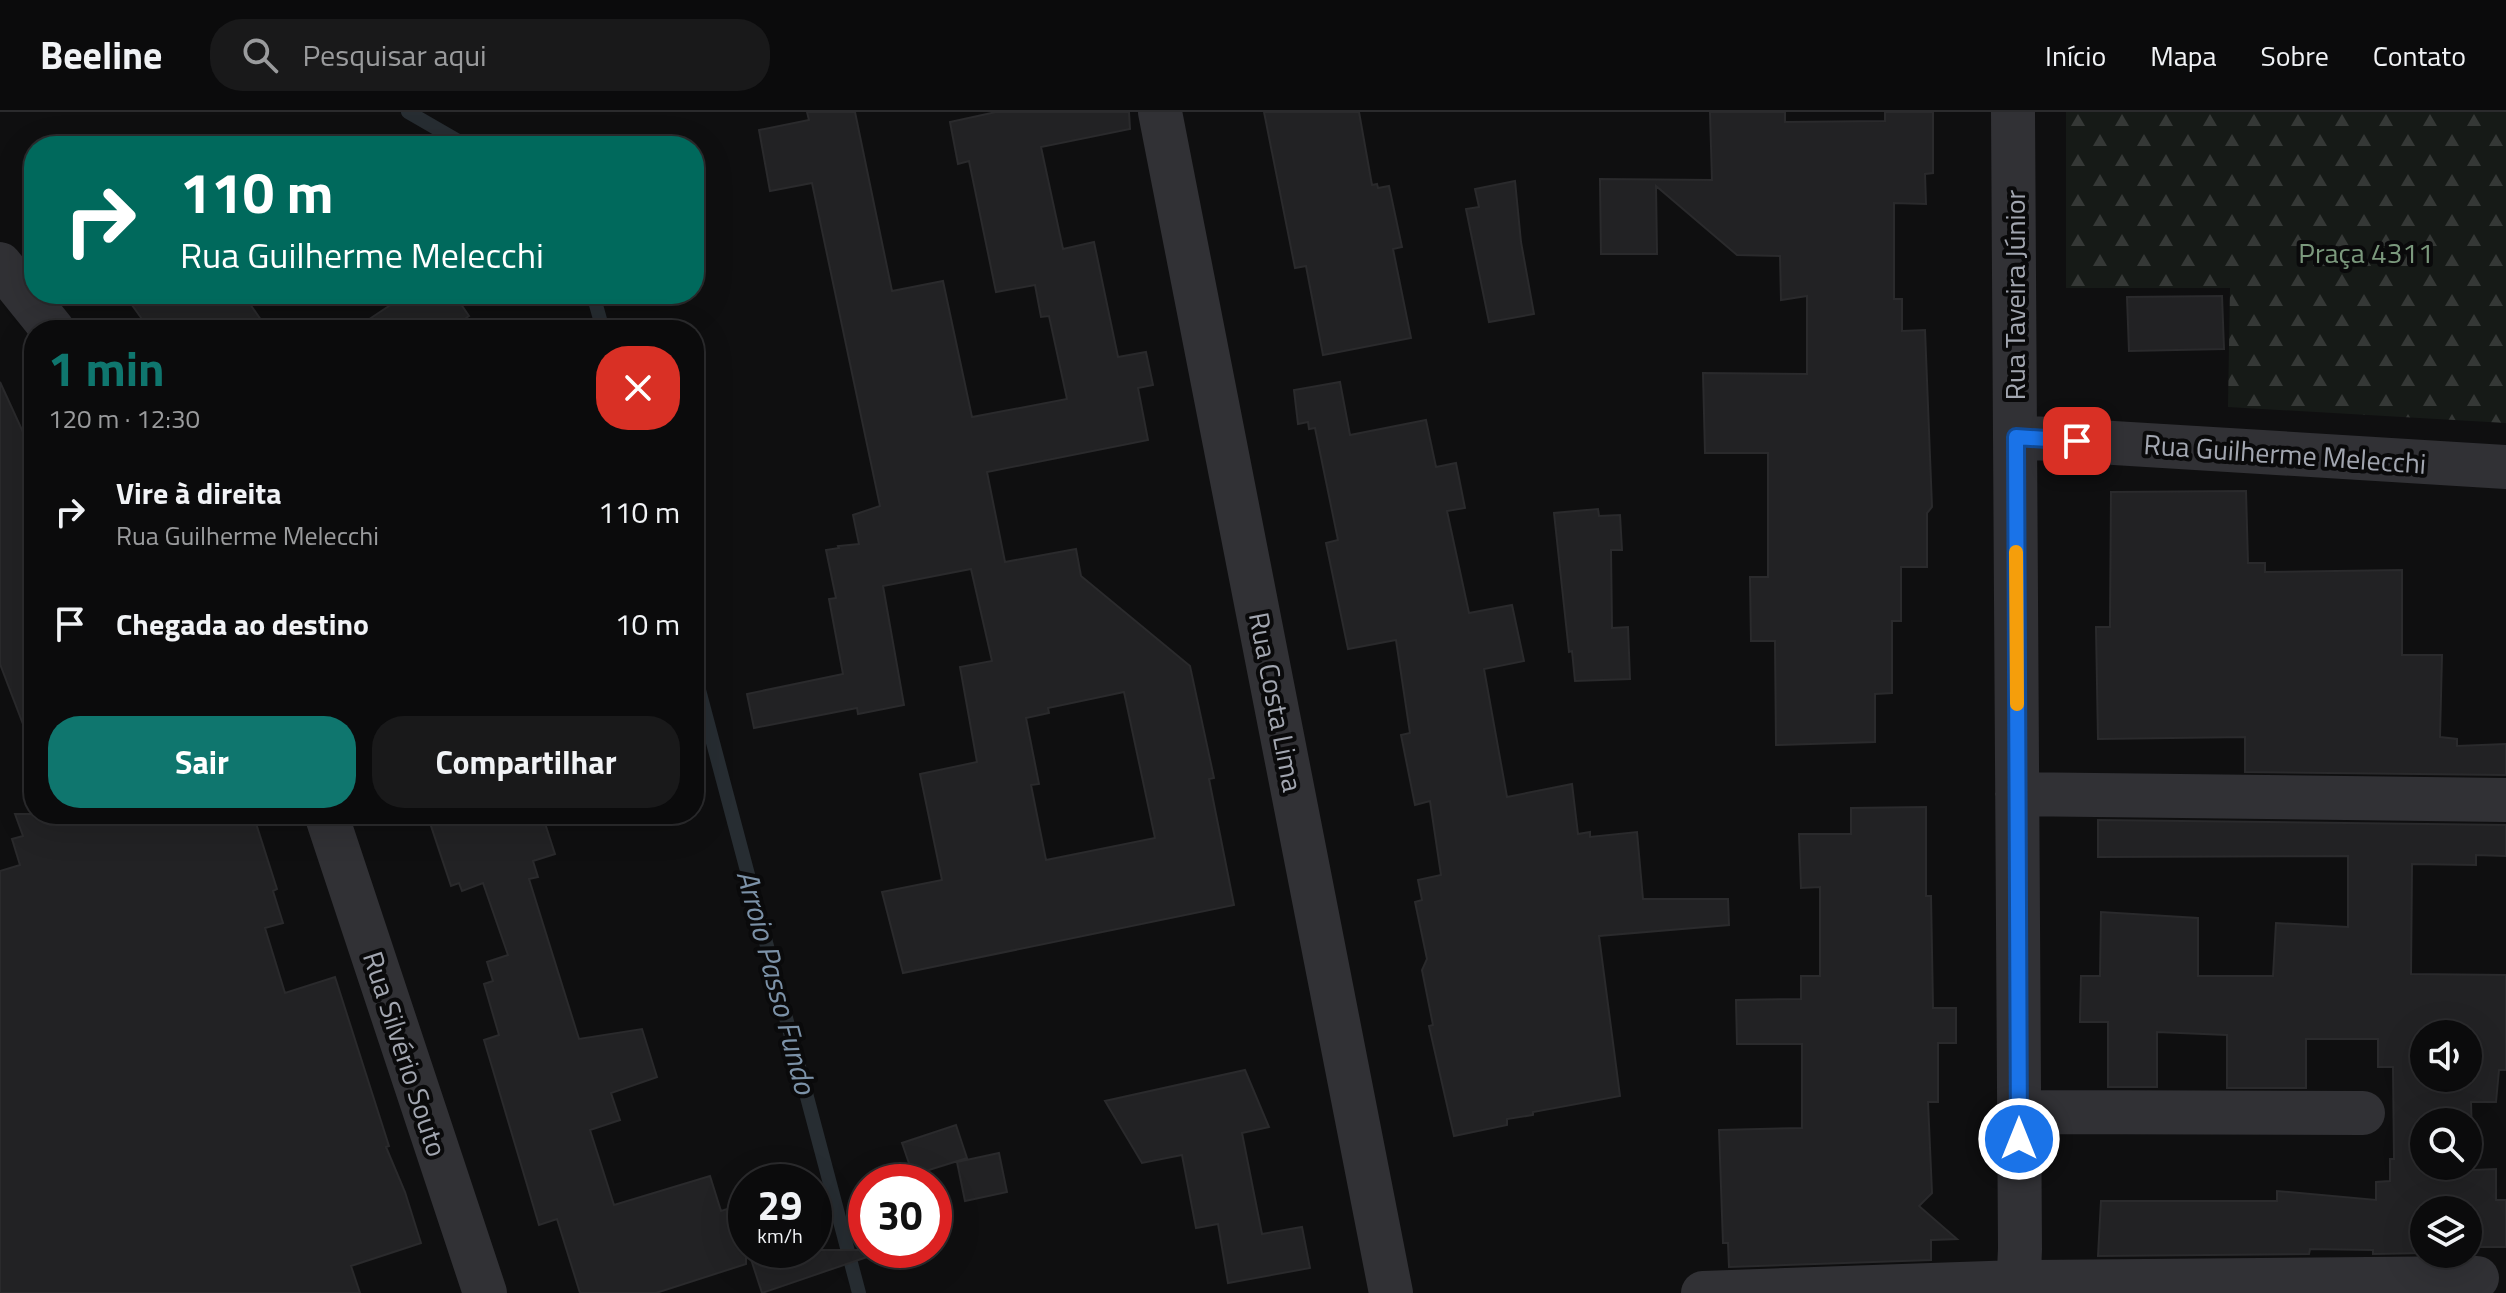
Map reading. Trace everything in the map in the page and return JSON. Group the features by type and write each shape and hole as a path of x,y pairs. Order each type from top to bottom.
{"street":[{"name":"Rua Costa Lima","path":"1160,112 1391,1293"},
{"name":"Rua Taveira Júnior","path":"2013,112 2018,1288"},
{"path":"0,264 24,294"},
{"path":"32,304 45,320"},
{"name":"Rua Guilherme Melecchi","path":"2016,437 2506,467"},
{"path":"2017,794 2506,800"},
{"name":"Rua Silvério Souto","path":"329,824 485,1293"},
{"path":"2019,1112 2363,1113"},
{"path":"1703,1293 2477,1278"}],"green space":[{"name":"Praça 4311","path":"2066,112 2506,112 2506,423 2228,407 2230,288 2066,288"}],"building":[{"path":"807,112 855,112 892,291 943,281 972,417 1067,399 1049,316 1041,317 1035,285 996,292 969,161 958,164 950,122 996,112 1129,112 1130,129 1041,147 1063,249 1094,242 1118,357 1146,352 1153,385 1138,388 1148,440 987,472 1005,562 1076,549 1081,576 1190,666 1214,778 1209,779 1234,905 903,973 882,892 942,880 920,774 977,762 960,667 992,661 971,569 883,586 904,705 858,714 857,708 754,728 747,694 843,674 829,599 836,598 826,550 859,544 853,515 880,506 812,183 770,191 759,130 809,120","holes":["1124,692 1155,838 1046,860 1031,785 1039,784 1026,718 1049,713 1048,708"]},
{"path":"1264,112 1359,112 1372,185 1377,184 1378,188 1389,186 1402,247 1393,249 1411,338 1323,355 1306,266 1295,268"},
{"path":"1710,112 1785,112 1785,122 1885,121 1885,112 1933,112 1933,173 1925,174 1926,204 1894,203 1894,299 1902,299 1902,331 1925,330 1932,507 1927,513 1927,567 1901,567 1901,621 1892,621 1892,693 1875,694 1875,742 1776,745 1775,641 1751,641 1750,577 1768,577 1768,453 1705,453 1703,373 1807,374 1807,296 1781,300 1780,256 1737,255 1656,186 1657,254 1601,254 1600,179 1712,180"},
{"path":"1515,181 1521,242 1534,314 1489,322 1466,209 1479,207 1475,189"},
{"path":"2222,296 2224,349 2129,351 2127,297"},
{"path":"131,304 250,304 261,320 143,320"},
{"path":"392,304 461,304 469,316 463,320 368,320"},
{"path":"0,382 24,434 24,727 0,664"},
{"path":"1340,382 1350,435 1426,420 1436,467 1456,463 1465,508 1447,511 1469,613 1512,605 1524,661 1484,669 1507,797 1572,784 1578,834 1590,832 1590,837 1637,832 1643,899 1728,899 1729,925 1599,936 1620,1096 1533,1112 1533,1115 1507,1119 1507,1125 1454,1136 1429,1026 1433,1025 1422,970 1427,959 1415,902 1422,900 1418,880 1441,875 1430,801 1415,805 1401,735 1410,733 1396,640 1348,649 1326,543 1338,540 1315,428 1309,429 1308,422 1298,424 1294,390"},
{"path":"2246,491 2248,563 2265,563 2265,572 2402,570 2402,655 2442,655 2440,737 2457,739 2457,746 2506,744 2506,775 2245,772 2245,737 2098,739 2096,627 2110,627 2111,492"},
{"path":"1598,509 1599,516 1620,515 1622,550 1611,550 1612,628 1628,627 1630,679 1575,681 1554,513"},
{"path":"1926,807 1926,896 1931,896 1933,1008 1956,1008 1956,1043 1938,1043 1938,1102 1928,1102 1932,1193 1919,1206 1957,1239 1931,1240 1931,1260 1729,1267 1728,1243 1723,1243 1719,1130 1802,1128 1802,1044 1737,1044 1736,1000 1801,999 1801,976 1820,976 1820,887 1801,888 1799,834 1851,834 1851,808"},
{"path":"15,814 24,814 24,824 256,824 277,889 273,891 283,923 265,928 285,993 335,977 389,1146 386,1147 405,1192 421,1243 351,1266 360,1293 0,1293 0,871 20,865 12,839 23,836"},
{"path":"2098,820 2506,825 2506,856 2476,855 2476,865 2412,864 2411,974 2506,975 2506,1070 2499,1070 2496,1102 2471,1102 2471,1108 2410,1108 2410,1180 2482,1180 2482,1170 2496,1169 2496,1200 2506,1200 2506,1247 2482,1247 2482,1196 2410,1196 2410,1253 2310,1249 2309,1254 2098,1256 2101,1201 2277,1201 2277,1191 2376,1200 2376,1182 2390,1181 2390,1159 2394,1159 2393,1067 2378,1067 2378,1039 2306,1039 2306,1088 2227,1088 2227,1035 2157,1032 2157,1087 2108,1087 2108,1022 2080,1022 2081,976 2100,976 2101,912 2198,918 2198,976 2273,976 2276,923 2348,927 2348,856 2098,857"},
{"path":"430,824 545,824 555,854 533,861 538,877 529,879 579,1039 642,1029 657,1077 611,1093 620,1120 590,1130 614,1205 710,1176 721,1211 728,1209 728,1268 734,1268 656,1293 580,1293 557,1219 539,1225 484,1040 499,1035 484,984 493,981 487,962 508,955 483,883 462,891 459,883 451,886"},
{"path":"1245,1070 1269,1127 1242,1133 1262,1234 1302,1227 1310,1268 1228,1283 1218,1224 1196,1228 1182,1155 1142,1163 1105,1101"},
{"path":"956,1125 967,1158 948,1164 909,1164 902,1143"},
{"path":"999,1153 1007,1192 965,1201 957,1162"},
{"path":"832,1250 848,1250 848,1264 762,1293 754,1268 832,1268"}],"waterway":[{"name":"Arroio Passo Fundo","path":"408,112 450,136"},
{"name":"Arroio Passo Fundo","path":"596,304 600,320"},
{"name":"Arroio Passo Fundo","path":"704,709 859,1293"}],"slow traffic":[{"path":"2016,552 2017,704"}],"route":[{"path":"2019,1139 2016,437 2077,441"}]}
